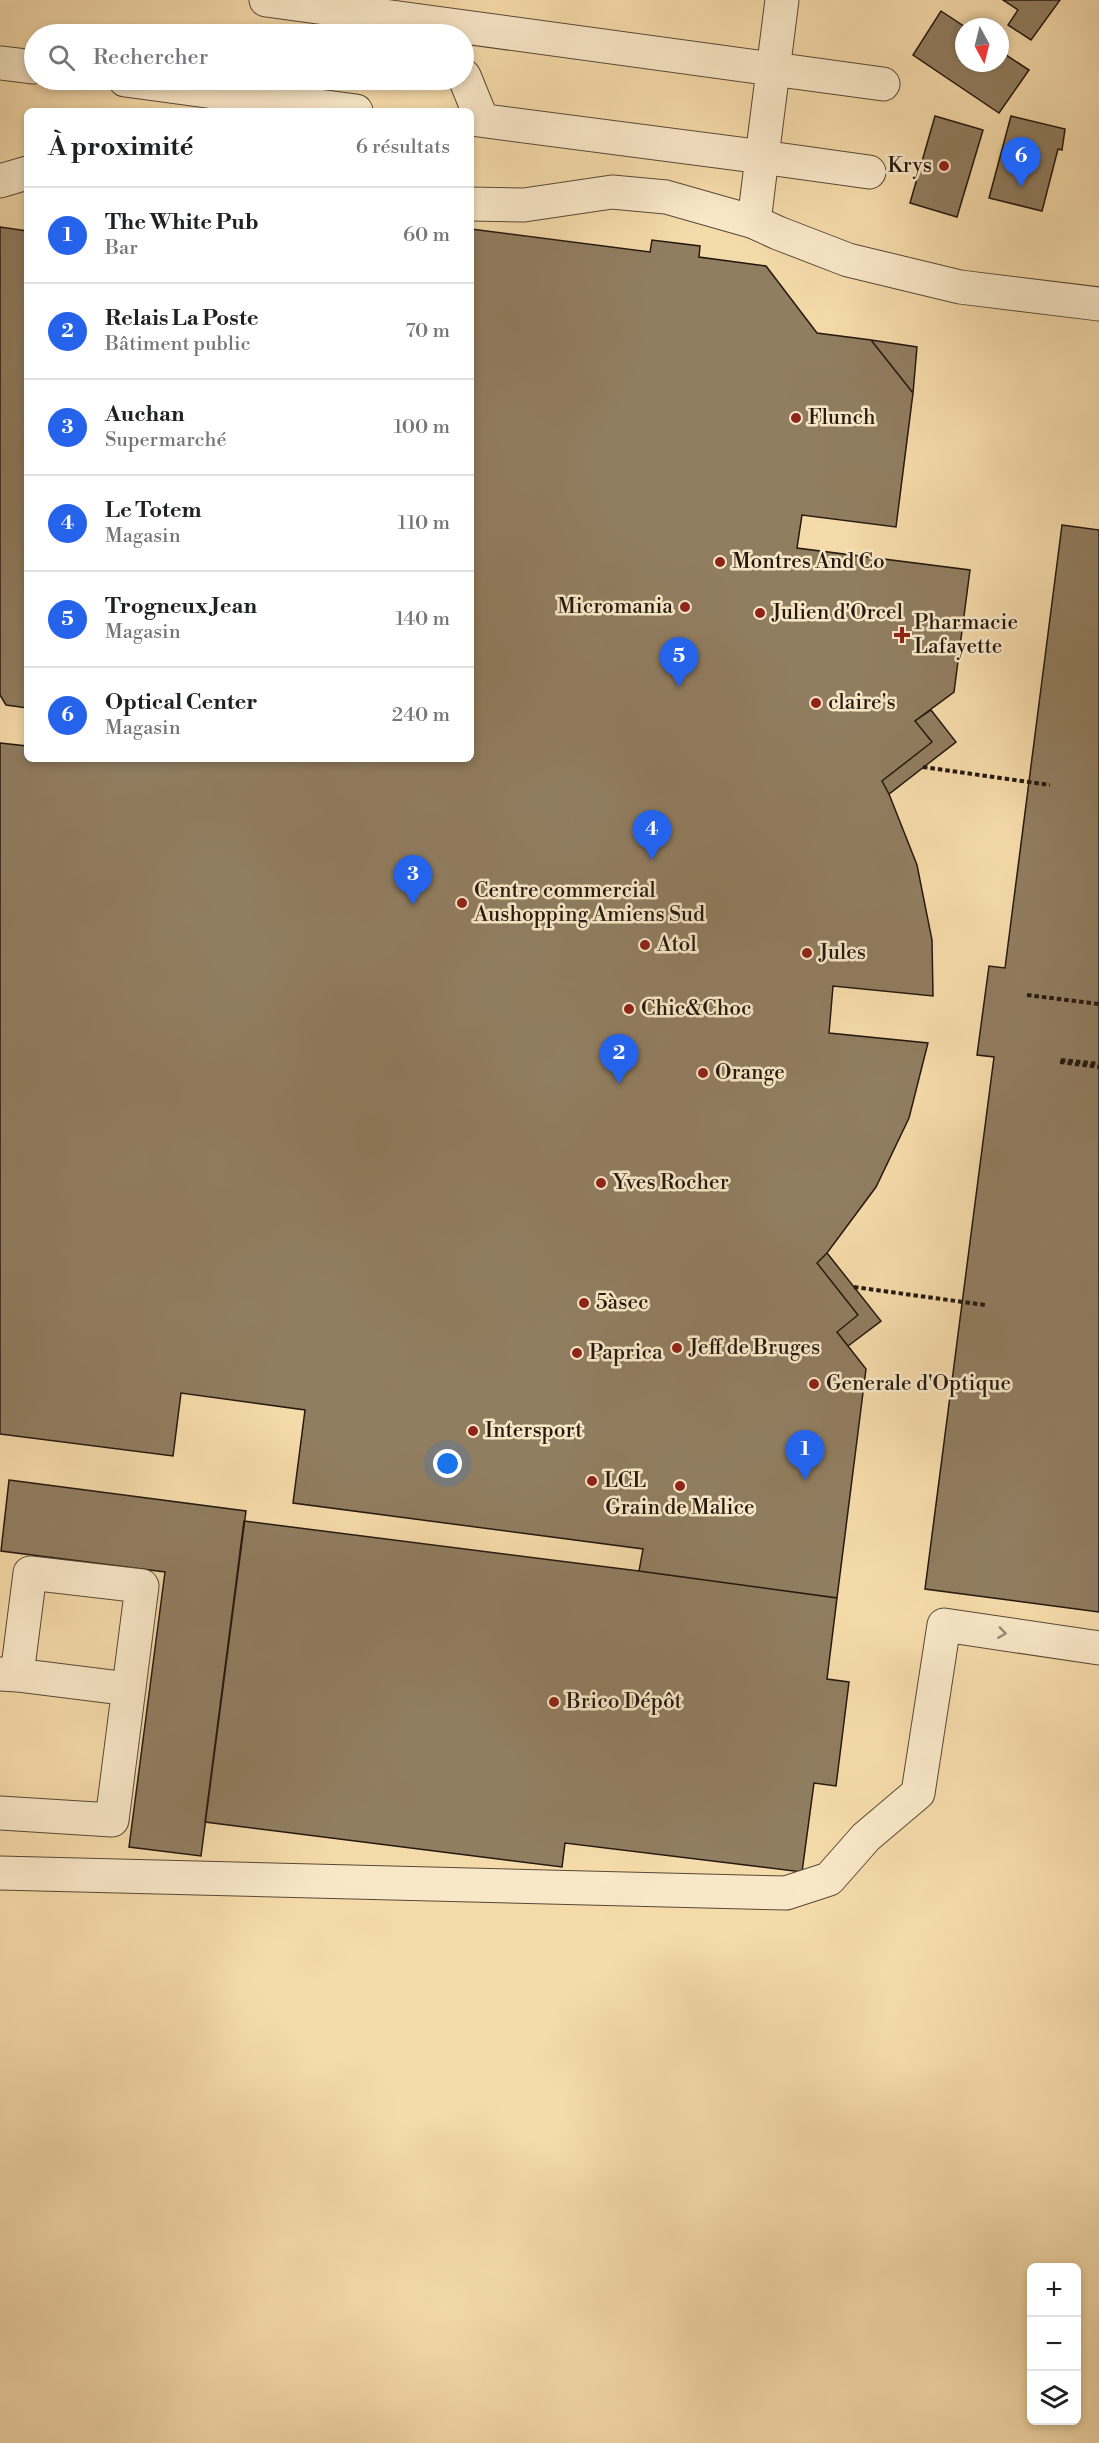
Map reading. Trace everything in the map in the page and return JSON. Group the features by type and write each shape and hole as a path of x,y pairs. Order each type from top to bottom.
{"street":[{"path":"266,0 473,24"},
{"path":"754,222 782,0"},
{"path":"474,24 883,84"},
{"path":"0,63 24,66"},
{"path":"200,90 334,108"},
{"path":"468,90 474,108"},
{"path":"477,119 869,172"},
{"path":"0,181 24,174"},
{"path":"474,204 524,205 612,192 666,197 754,222 848,260 960,287 1099,304"},
{"path":"0,1813 112,1820 129,1689 142,1586 30,1573 9,1675 129,1689"},
{"path":"0,1873 786,1893 829,1879 866,1837 918,1793 944,1625 1099,1648"}],"path":[{"path":"923,767 1050,785"},
{"path":"1027,994 1099,1004"},
{"path":"1060,1061 1099,1066"},
{"path":"854,1287 985,1305"}],"building":[{"path":"1003,0 1060,0 1031,40 1009,26 1018,10"},
{"path":"941,11 955,20 955,72 1009,72 1009,57 1029,70 999,113 913,55"},
{"path":"935,116 983,130 957,217 910,203"},
{"path":"1011,116 1065,129 1062,150 1058,149 1042,211 989,198"},
{"path":"0,227 24,231 24,708 6,705 0,695"},
{"name":"Centre commercial Aushopping Amiens Sud","path":"474,229 650,252 652,240 700,246 699,257 766,266 817,333 871,340 913,393 896,527 802,515 797,548 970,570 954,692 915,721 932,742 882,781 917,865 932,940 933,996 833,986 829,1033 928,1043 909,1118 876,1187 817,1263 858,1315 837,1332 866,1369 837,1598 639,1571 643,1549 293,1503 305,1410 181,1393 173,1456 0,1434 0,743 24,746 24,762 474,762"},
{"path":"871,340 917,347 913,393"},
{"path":"1062,525 1099,530 1099,1612 925,1589 994,1057 977,1055 989,966 1005,968"},
{"path":"931,710 956,742 889,794 882,781 932,742 915,721"},
{"path":"827,1253 881,1321 848,1346 837,1332 858,1315 817,1263"},
{"path":"9,1480 246,1511 201,1856 129,1847 165,1572 1,1551"},
{"path":"244,1521 837,1598 827,1679 849,1682 836,1786 814,1783 802,1872 565,1843 562,1867 205,1822"}],"place":[{"name":"Krys","path":"944,166"},
{"name":"Optical Center","path":"1021,187"},
{"name":"Flunch","path":"796,418"},
{"name":"Montres And Co","path":"720,562"},
{"name":"Micromania","path":"685,607"},
{"name":"Julien d'Orcel","path":"760,613"},
{"name":"Pharmacie Lafayette","path":"902,635"},
{"name":"Trogneux Jean","path":"679,687"},
{"name":"claire's","path":"816,703"},
{"name":"Le Totem","path":"652,860"},
{"name":"Centre commercial Aushopping Amiens Sud","path":"462,903"},
{"name":"Auchan","path":"413,905"},
{"name":"Atol","path":"645,945"},
{"name":"Jules","path":"807,953"},
{"name":"Chic&Choc","path":"629,1009"},
{"name":"Orange","path":"703,1073"},
{"name":"Relais La Poste","path":"619,1084"},
{"name":"Yves Rocher","path":"601,1183"},
{"name":"5àsec","path":"584,1303"},
{"name":"Jeff de Bruges","path":"677,1348"},
{"name":"Paprica","path":"577,1353"},
{"name":"Generale d'Optique","path":"814,1384"},
{"name":"Intersport","path":"473,1431"},
{"name":"The White Pub","path":"805,1480"},
{"name":"LCL","path":"592,1481"},
{"name":"Grain de Malice","path":"680,1486"},
{"name":"Brico Dépôt","path":"554,1702"}]}
